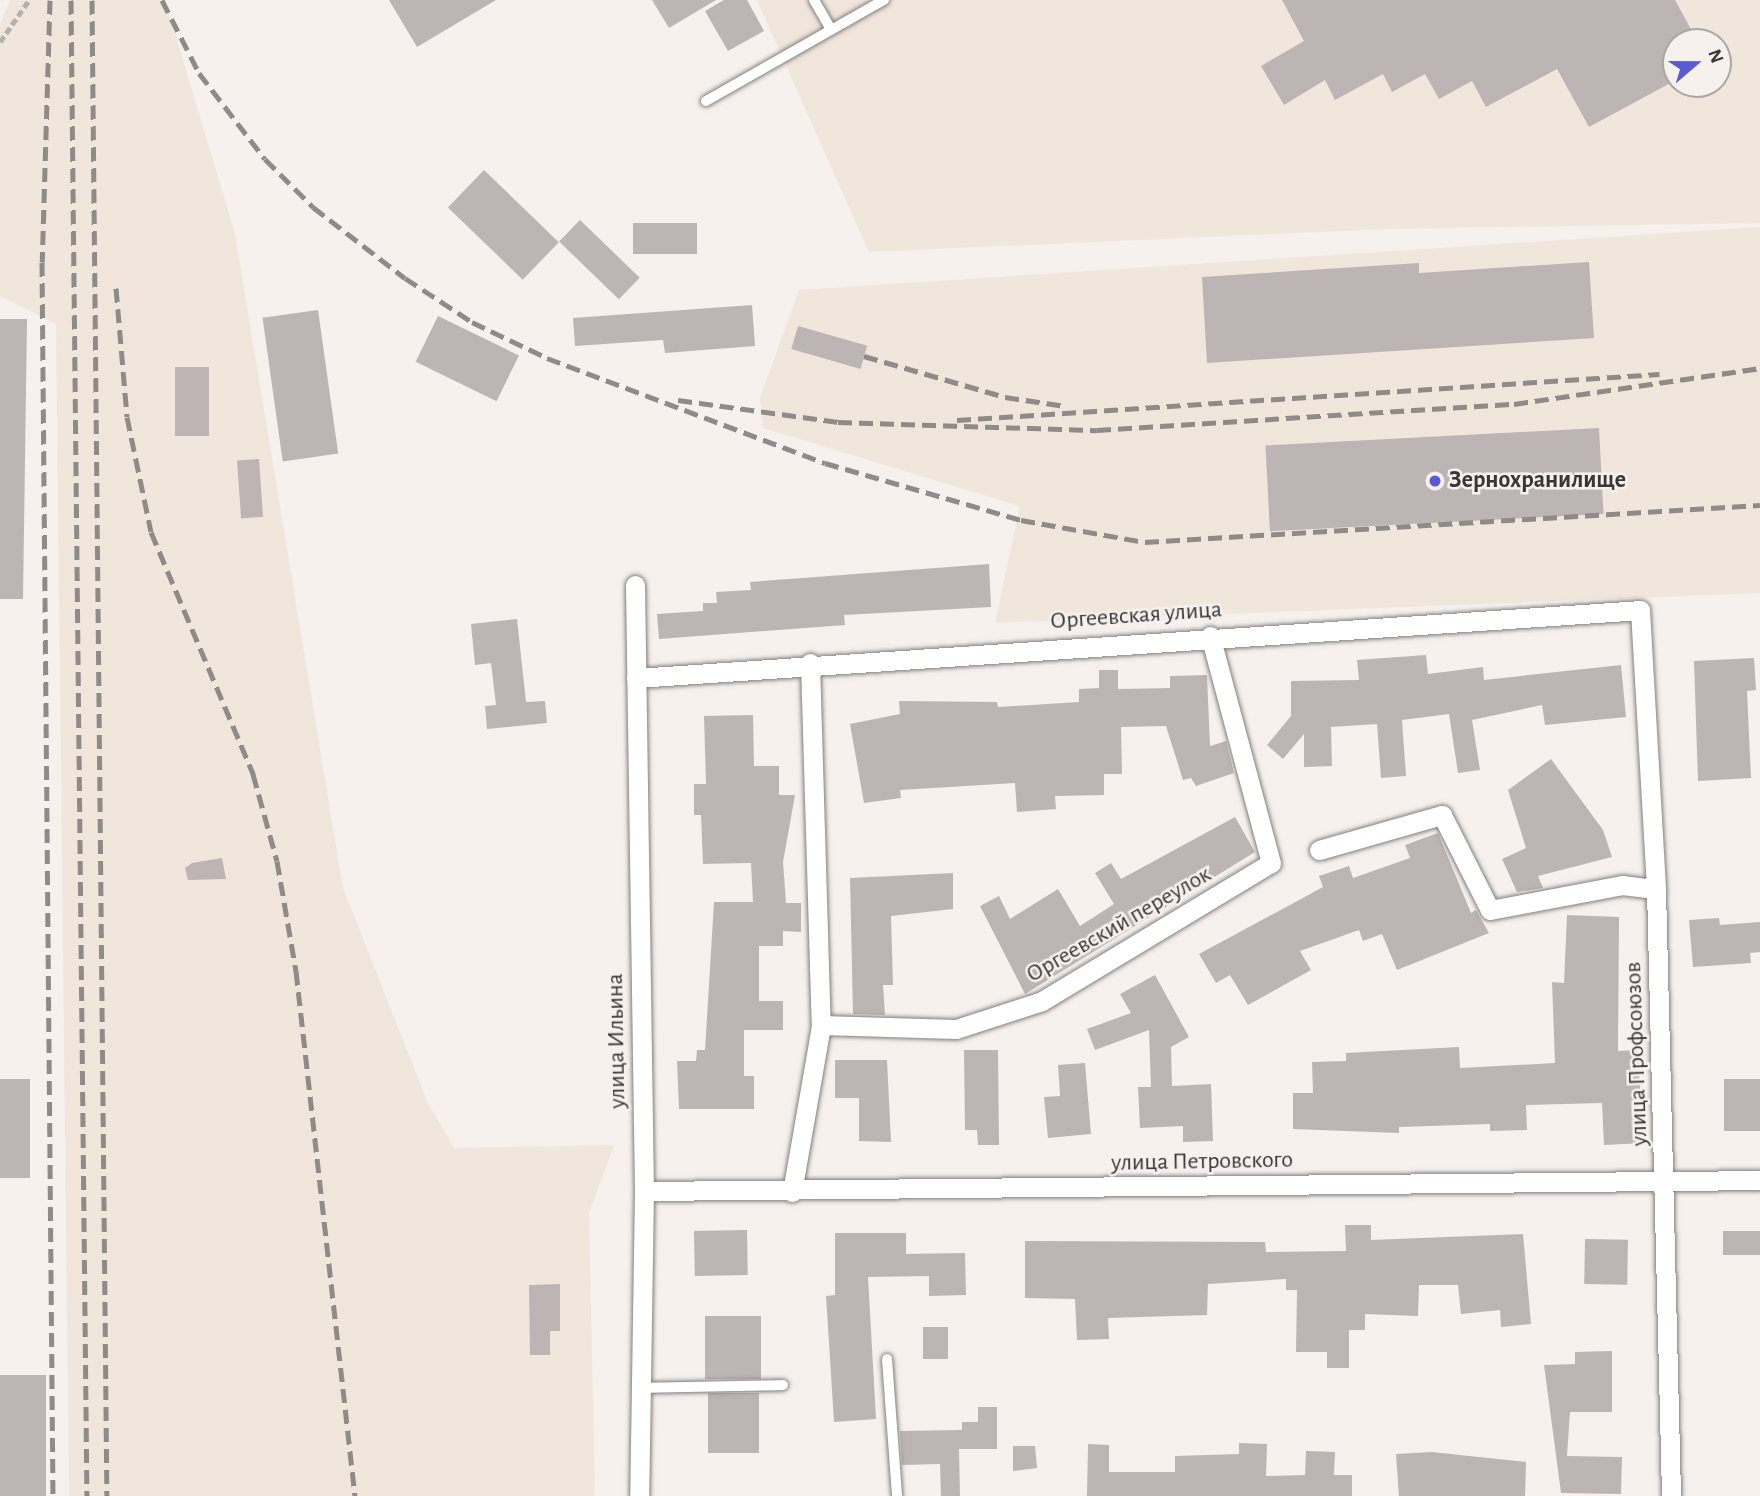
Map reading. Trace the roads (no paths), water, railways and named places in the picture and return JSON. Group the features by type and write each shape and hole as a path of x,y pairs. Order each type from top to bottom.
{"street":[{"name":"улица Ильина","path":"635,584 644,1191 639,1496"},
{"name":"Оргеевская улица","path":"636,678 810,663 1640,610"},
{"name":"улица Профсоюзов","path":"1640,610 1656,889 1666,1181 1671,1496"},
{"name":"Оргеевский переулок","path":"821,1025 956,1029 1042,1001 1271,863 1210,636"},
{"path":"793,1192 821,1025 810,663"},
{"path":"1319,849 1442,816 1490,910 1622,885 1656,889"},
{"name":"улица Петровского","path":"644,1191 793,1192 1760,1180"}],"lane":[{"path":"814,0 831,30"},
{"path":"706,101 884,0"},
{"path":"887,1359 897,1496"},
{"path":"641,1388 783,1385"}],"railway":[{"path":"50,0 42,262 53,1496"},
{"path":"71,0 87,1496"},
{"path":"92,0 107,1496"},
{"path":"162,0 199,73 265,159 313,207 405,278 472,322 547,358 825,463 1021,520 1145,542 1760,505"},
{"path":"116,288 127,417 151,532 253,774 277,861 296,971 355,1496"},
{"path":"864,356 1005,397 1065,406"},
{"path":"678,400 838,422 1097,430 1514,404 1760,368"},
{"path":"957,420 1659,374"}],"place":[{"name":"Зернохранилище","path":"1435,481"}]}
